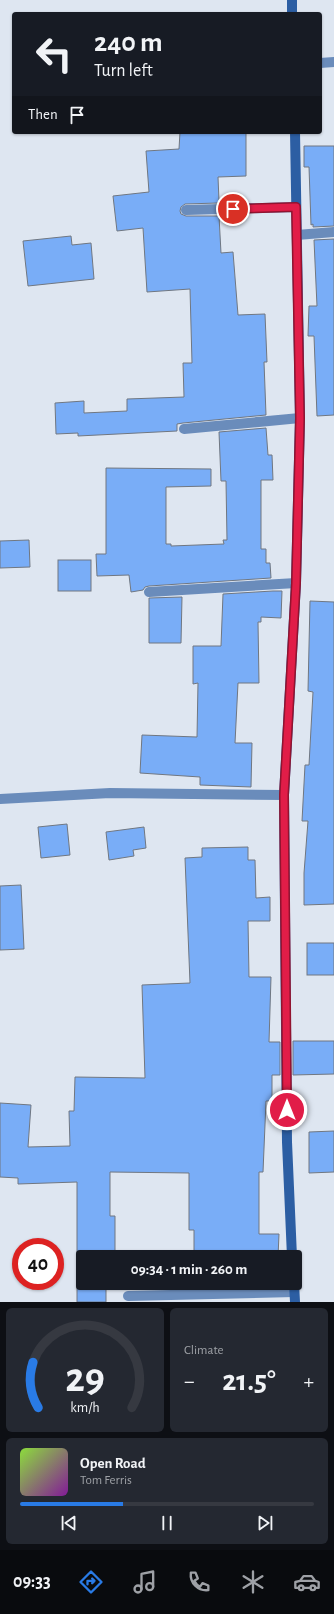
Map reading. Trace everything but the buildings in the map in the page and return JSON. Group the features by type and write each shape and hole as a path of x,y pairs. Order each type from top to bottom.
{"street":[{"path":"292,0 292,12"},
{"path":"322,63 334,62"},
{"path":"292,1250 287,1142 284,795 296,583 300,418 295,134"},
{"path":"186,210 296,207"},
{"path":"297,235 334,232"},
{"path":"184,429 300,418"},
{"path":"149,592 296,583"},
{"path":"0,799 110,793 284,795"},
{"path":"128,1296 294,1292"}],"route":[{"path":"233,209 296,207 300,418 296,583 284,795 287,1110"}]}
